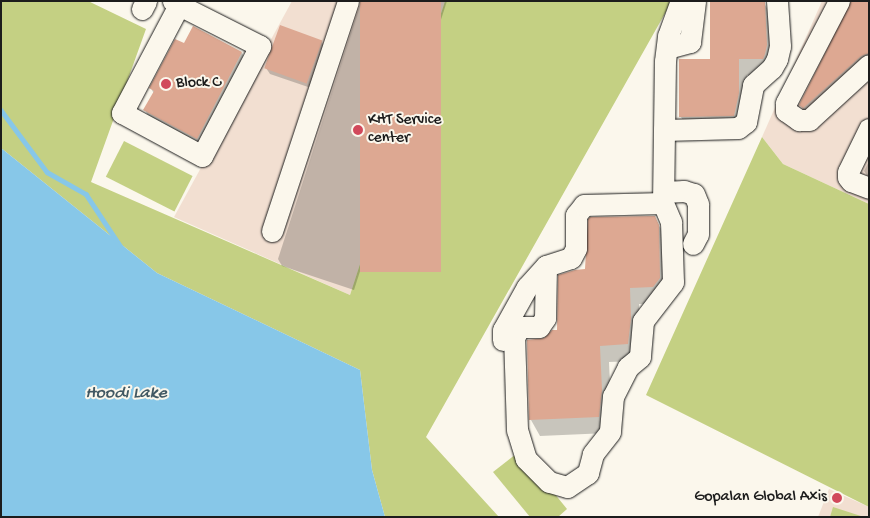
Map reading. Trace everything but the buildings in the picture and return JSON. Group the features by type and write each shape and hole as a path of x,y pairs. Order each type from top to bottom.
{"street":[{"path":"272,231 348,1"},
{"path":"546,266 545,318 539,327 520,327 514,337 517,430 526,459 548,482 567,486 588,473 593,454 610,432 614,396 628,368 640,357 643,321 673,282 671,222 663,197 665,61 668,36 681,1"},
{"path":"667,48 690,42 695,1"},
{"path":"664,130 738,128 746,122 753,85 772,68 777,59 780,46 777,1"},
{"path":"838,1 786,103 786,111 799,120 809,120 869,65"},
{"path":"176,3 260,46 202,156 122,113 176,3"},
{"path":"869,129 848,172 848,177 851,181 869,188"},
{"path":"501,367 503,330 527,287 546,266 571,258 576,248 576,215 584,206 663,197 684,190 694,194 698,204 698,234 692,244"}],"shaded area":[{"path":"292,1 445,1 350,295 174,217"},
{"path":"822,1 869,1 869,204 783,164 762,137"},
{"name":"Gopalan Global Axis","path":"829,489 869,507 869,517 818,517"}],"green space":[{"path":"1,1 88,1 146,29 91,182 350,295 445,1 672,1 426,437 499,517 385,517 372,470 360,370 157,273 1,148"},
{"path":"762,137 783,164 869,204 869,507 646,395"},
{"path":"124,141 193,176 174,212 106,177"},
{"path":"520,451 567,509 558,517 530,517 493,472"},
{"path":"833,507 864,517 830,517"}],"water":[{"name":"Hoodi Lake","path":"1,148 157,273 360,370 372,470 385,517 1,517"}],"waterway":[{"path":"1,110 47,172 86,194 121,247"}],"place":[{"name":"Block C","path":"166,84"},
{"name":"KHT Service center","path":"358,130"},
{"name":"Gopalan Global Axis","path":"837,498"}]}
